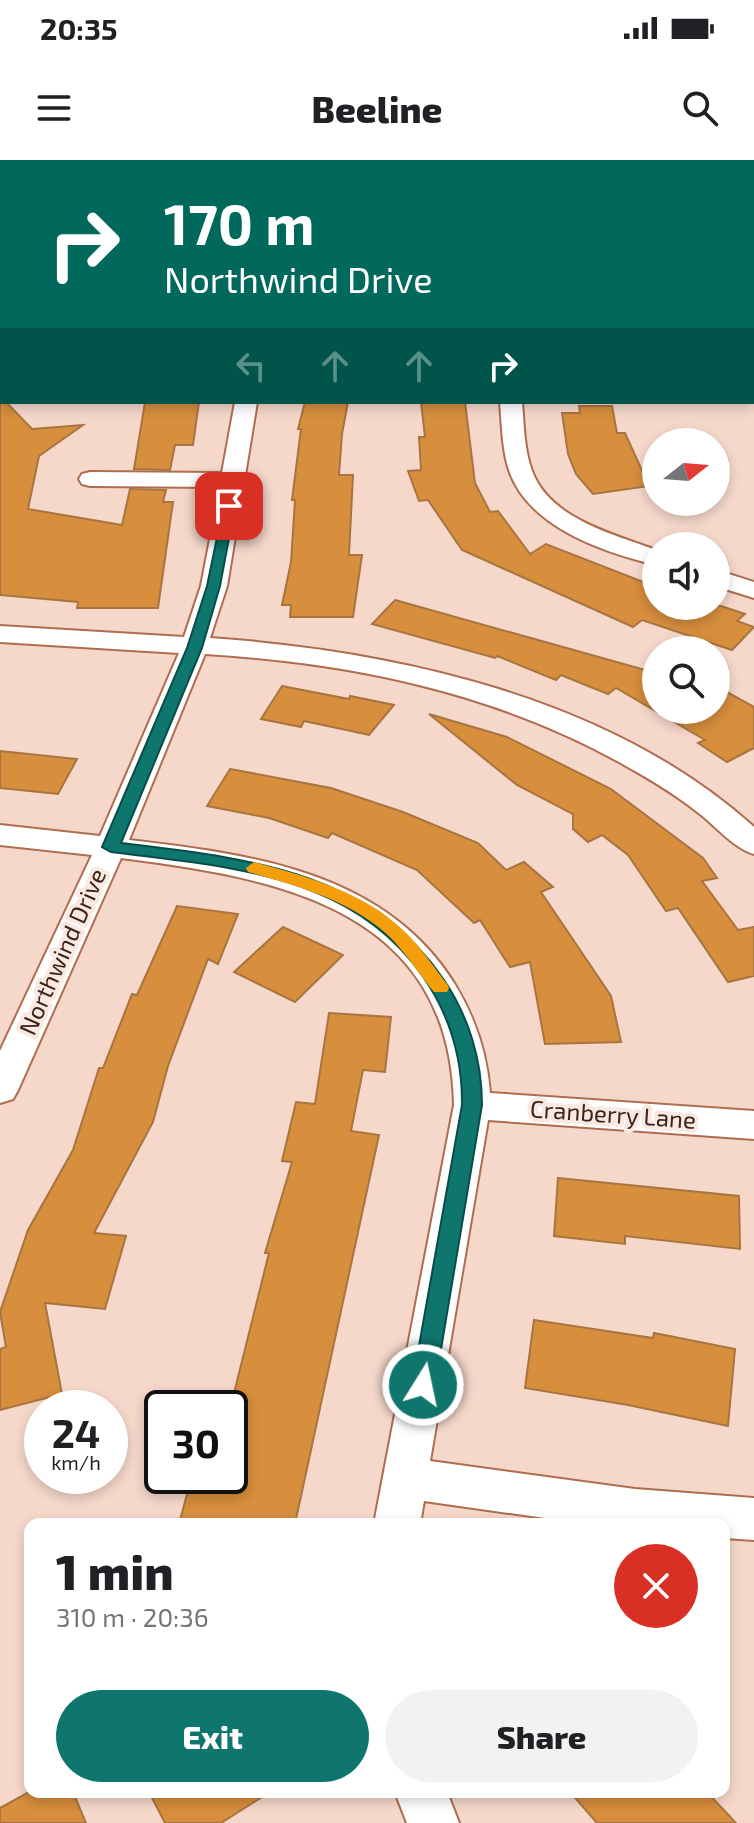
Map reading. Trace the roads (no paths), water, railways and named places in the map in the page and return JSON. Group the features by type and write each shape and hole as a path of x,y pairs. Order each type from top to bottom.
{"street":[{"name":"Northwind Drive","path":"0,1090 111,847 194,648 214,586 246,404"},
{"path":"511,404 523,477 539,499 567,521 642,553"},
{"path":"90,479 234,480"},
{"path":"730,582 754,590"},
{"path":"0,634 330,658 429,676 533,710 637,759 693,794 754,844"},
{"path":"0,835 225,861 274,872 321,888 362,909 397,934 425,966 450,1003 472,1072 472,1105 398,1518"},
{"name":"Cranberry Lane","path":"472,1105 754,1125"},
{"path":"407,1478 635,1510 754,1519"},
{"path":"423,1798 433,1823"}]}
